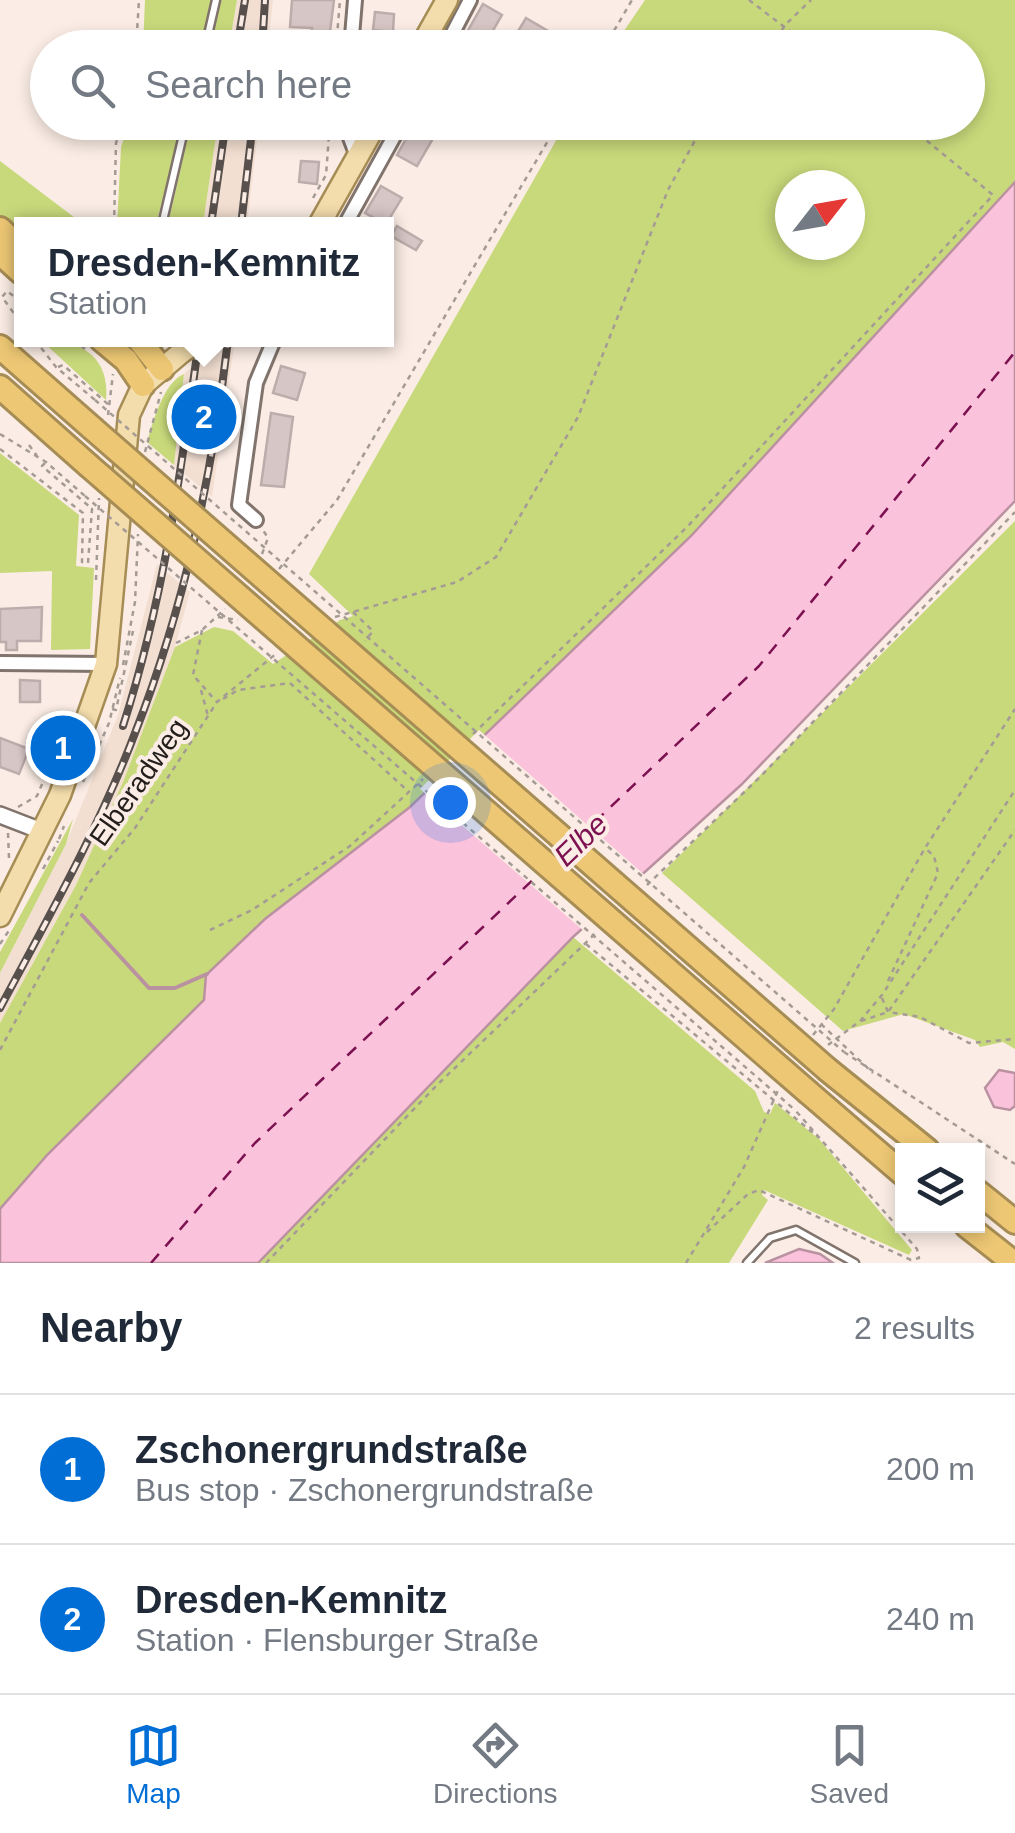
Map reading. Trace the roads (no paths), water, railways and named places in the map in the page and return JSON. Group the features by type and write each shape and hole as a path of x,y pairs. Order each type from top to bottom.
{"highway":[{"path":"114,347 143,385"},
{"path":"146,347 162,368"},
{"path":"0,348 919,1143"},
{"path":"0,388 802,1101 895,1168"},
{"path":"985,1198 1015,1222"},
{"path":"976,1233 1014,1263"}],"main road":[{"path":"430,30 447,0"},
{"path":"324,217 366,140"},
{"path":"0,916 44,832 89,721 106,664 129,415 143,385 190,347"}],"street":[{"path":"352,30 355,0"},
{"path":"454,30 470,0"},
{"path":"351,140 357,156"},
{"path":"348,217 392,140"},
{"path":"256,520 239,505 256,383 271,347"},
{"path":"0,664 106,664"},
{"path":"0,815 44,832"}],"lane":[{"path":"209,30 216,0"},
{"path":"164,217 182,140"},
{"path":"748,1263 770,1238 796,1230 855,1263"}],"water":[{"name":"Elbe","path":"1015,182 1015,501 741,785 573,937 258,1263 0,1263 0,1209 48,1154 204,1000 206,975 265,919 410,807 691,536"},
{"path":"999,1070 1015,1073 1015,1106 1010,1110 994,1107 985,1088"},
{"path":"799,1249 820,1254 833,1263 765,1263"}],"waterway":[{"path":"82,915 149,988 175,988 207,974"}],"railway":[{"path":"240,30 245,0"},
{"path":"263,30 265,0"},
{"path":"212,217 223,140"},
{"path":"242,217 251,140"},
{"path":"123,726 160,583 198,347"},
{"path":"0,1008 89,838 153,685 194,540 227,347"}],"place":[{"name":"Dresden-Kemnitz","path":"204,417"},
{"name":"Zschonergrundstraße","path":"63,748"}]}
